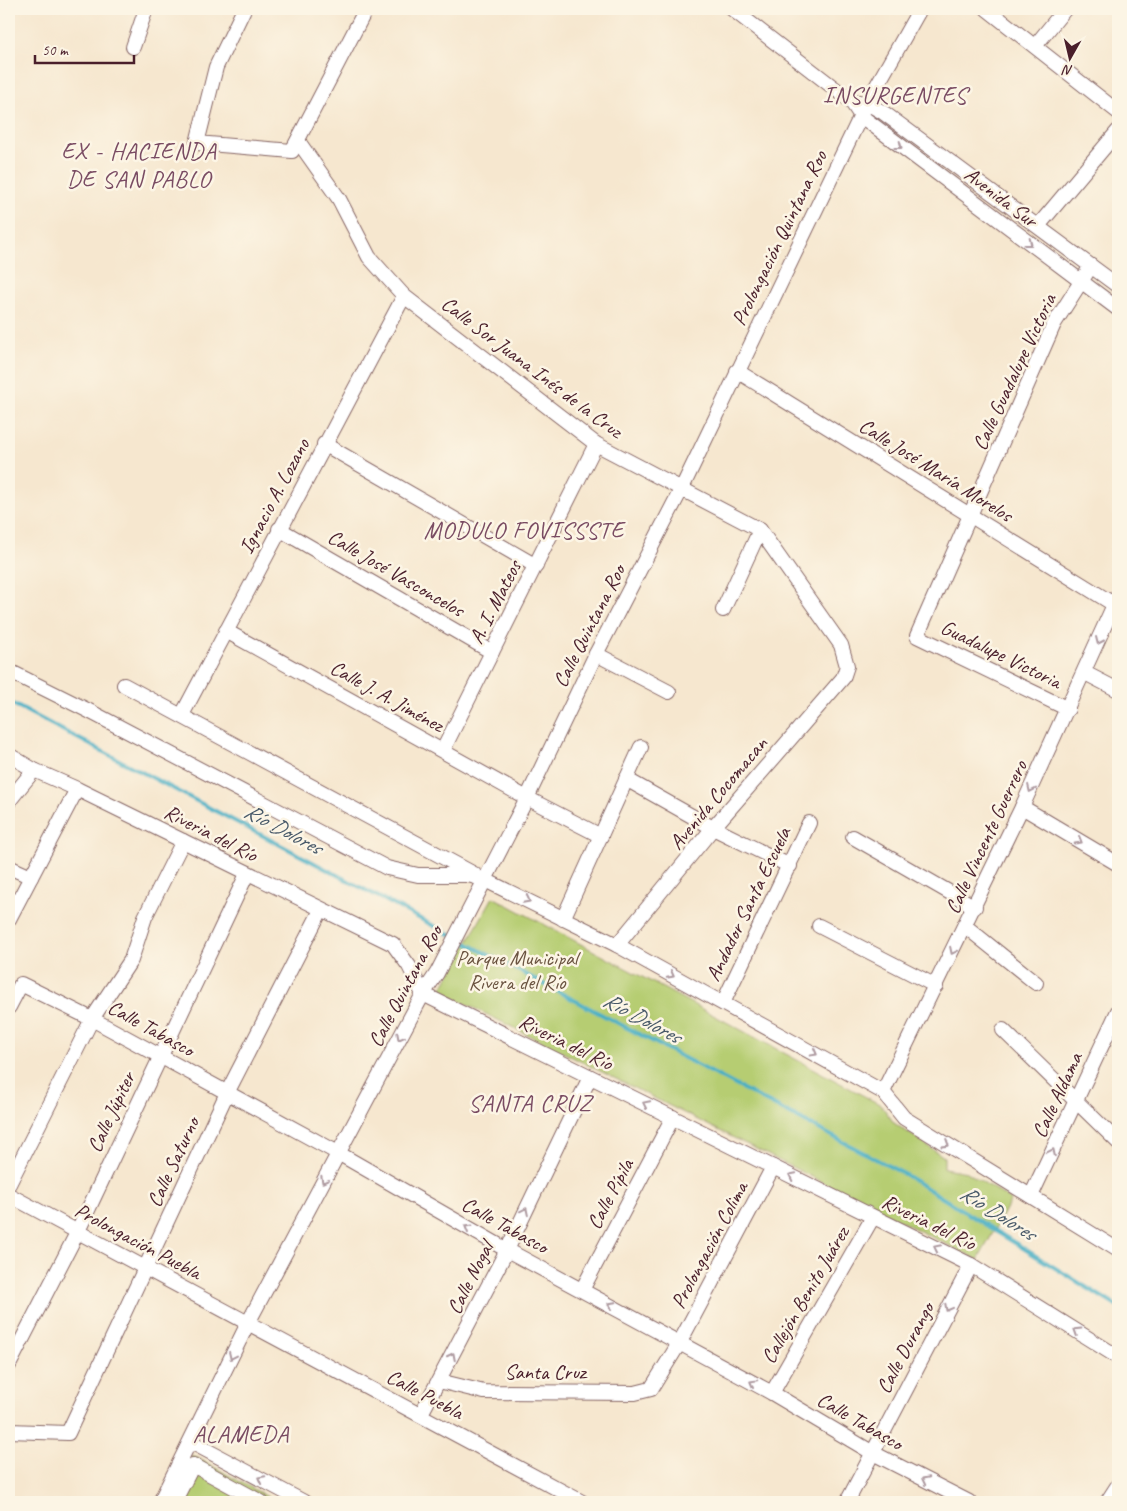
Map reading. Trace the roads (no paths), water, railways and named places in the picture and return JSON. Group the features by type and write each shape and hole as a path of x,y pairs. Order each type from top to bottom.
{"street":[{"path":"133,47 146,9"},
{"path":"244,9 216,67 197,143 295,146 346,44 366,9"},
{"path":"732,9 864,110"},
{"name":"Prolongación Quintana Roo","path":"682,488 736,370 864,110 920,9"},
{"path":"987,9 1118,112"},
{"path":"1035,46 1065,9"},
{"name":"Avenida Sur","path":"864,110 884,113 1118,286"},
{"name":"Avenida Sur","path":"864,110 1118,309"},
{"path":"1038,226 1118,130"},
{"name":"Calle Sor Juana Inés de la Cruz","path":"295,146 338,200 369,257 404,296 596,444 760,530 841,645 847,666"},
{"name":"Calle Guadalupe Victoria","path":"917,636 1054,324 1091,266"},
{"name":"Ignacio A. Lozano","path":"182,715 404,296"},
{"name":"Calle José María Morelos","path":"736,370 971,515 1116,600"},
{"path":"324,444 536,566"},
{"name":"A. I. Mateos","path":"443,750 596,444"},
{"name":"Calle Quintana Roo","path":"160,1502 248,1323 423,994 436,973 483,879 527,798 596,654 682,488"},
{"name":"Calle José Vasconcelos","path":"279,529 492,652"},
{"path":"723,610 760,530"},
{"name":"Calle Vincente Guerrero","path":"883,1092 1022,807 1085,672 1116,600"},
{"name":"Calle J. A. Jiménez","path":"226,631 527,798 601,836"},
{"name":"Guadalupe Victoria","path":"917,636 1068,709"},
{"path":"596,654 669,692"},
{"name":"Avenida Cocomacan","path":"617,946 713,828 843,678 847,666"},
{"path":"9,671 387,868 418,875 468,875 483,879"},
{"path":"1085,672 1118,690"},
{"path":"124,685 483,879 617,946 883,1092 904,1118 1118,1250"},
{"path":"563,919 641,747"},
{"name":"Riveria del Río","path":"9,755 34,770 77,789 392,944 409,966 423,994 971,1265 1118,1357"},
{"path":"9,801 34,770"},
{"path":"626,779 713,828 790,866"},
{"path":"9,919 77,789"},
{"path":"1022,807 1118,864"},
{"name":"Andador Santa Escuela","path":"723,1003 809,823"},
{"path":"853,837 974,908"},
{"path":"9,1184 92,1019 130,960 145,917 183,841"},
{"path":"9,867 31,877"},
{"name":"Calle Júpiter","path":"9,1365 78,1231 159,1056 247,874"},
{"name":"Calle Saturno","path":"9,1432 68,1433 227,1093 321,910"},
{"path":"819,926 936,986"},
{"path":"965,926 1036,983"},
{"name":"Calle Tabasco","path":"9,1007 21,984 92,1019 338,1153 507,1250 772,1393 872,1453 968,1502"},
{"name":"Calle Aldama","path":"1031,1196 1118,1011"},
{"path":"1003,1030 1118,1142"},
{"name":"Calle Nogal","path":"421,1414 507,1250 590,1076"},
{"name":"Calle Pípila","path":"582,1290 673,1117"},
{"name":"Prolongación Colima","path":"651,1389 680,1342 773,1167"},
{"name":"Prolongación Puebla","path":"9,1195 248,1323"},
{"name":"Callejón Benito Juárez","path":"772,1393 873,1217"},
{"name":"Calle Durango","path":"846,1502 971,1265"},
{"name":"Calle Puebla","path":"248,1323 421,1414 582,1502"},
{"name":"Santa Cruz","path":"439,1380 484,1392 635,1393 651,1389"},
{"path":"191,1442 304,1502"},
{"path":"178,1501 193,1465 261,1502"},
{"path":"1107,1502 1118,1485"}],"waterway":[{"name":"Río Dolores","path":"9,702 904,1174 1118,1307"}],"district":[{"name":"INSURGENTES","path":"895,95"},
{"name":"EX - HACIENDA DE SAN PABLO","path":"139,165"},
{"name":"MODULO FOVISSSTE","path":"524,530"},
{"name":"SANTA CRUZ","path":"530,1103"},
{"name":"ALAMEDA","path":"241,1434"}],"park label":[{"name":"Parque Municipal Rivera del Río","path":"517,970"}]}
